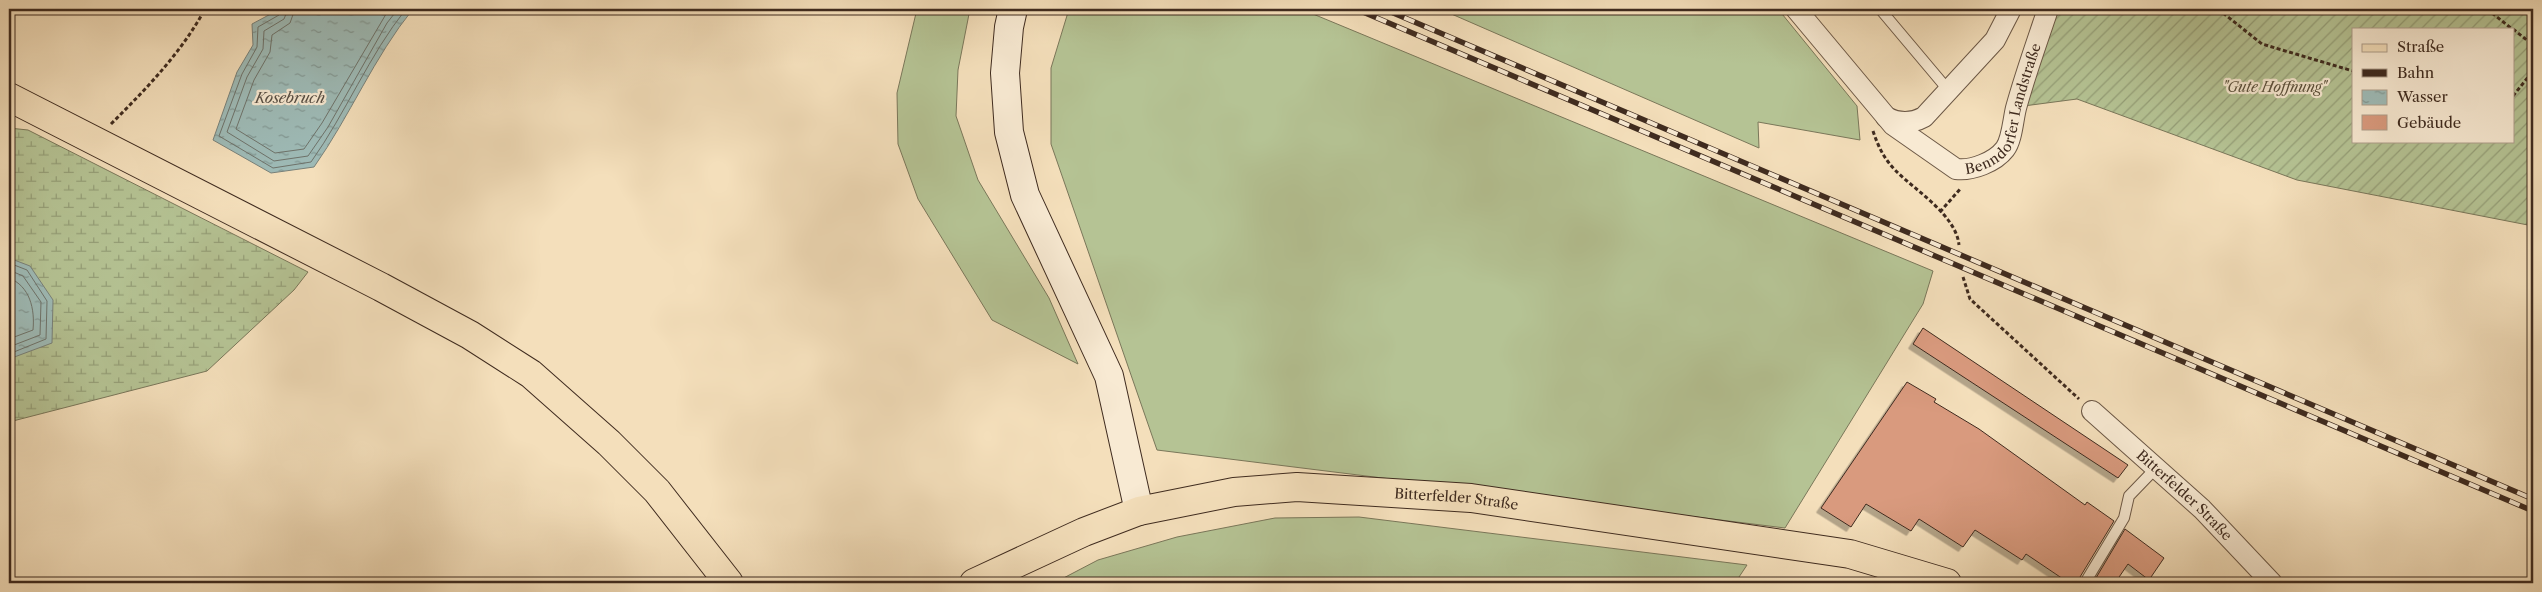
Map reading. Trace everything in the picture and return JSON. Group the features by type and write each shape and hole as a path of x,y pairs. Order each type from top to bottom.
{"main road":[{"path":"1013,9 1009,27 1005,73 1008,132 1025,195 1109,376 1139,511"},
{"path":"9,98 380,287 470,335 531,374 609,443 657,491 729,583"},
{"name":"Bitterfelder Straße","path":"974,583 1084,532 1139,511 1234,492 1296,487 1471,498 1850,554 1947,583"}],"street":[{"name":"Benndorfer Landstraße","path":"1796,9 1886,116 1906,135 1956,169 1970,169 1990,161 2006,148 2016,107 2048,9"},
{"path":"1886,116 1895,122 1915,122 1924,117 1995,40 2011,9"},
{"name":"Bitterfelder Straße","path":"2092,412 2202,509 2272,583"}],"lane":[{"path":"1880,9 1949,91"},
{"path":"2086,581 2124,518 2129,496 2156,468"}],"path":[{"path":"93,142 153,83 190,36 206,9"},
{"path":"2218,9 2262,44 2352,70"},
{"path":"2487,9 2512,28"},
{"path":"2514,30 2533,45"},
{"path":"2514,95 2533,71"},
{"path":"1871,99 1871,126 1879,149 1894,169 1951,222 1960,245"},
{"path":"1940,212 1961,188"},
{"path":"1963,277 1970,299 2092,412"}],"green space":[{"path":"917,9 970,9 958,70 956,116 978,180 1049,298 1078,364 992,320 918,199 898,144 897,93"},
{"path":"1069,9 1301,9 1933,271 1923,304 1785,528 1157,450 1051,144 1051,68"},
{"path":"1440,9 1778,9 1857,106 1860,140 1758,122 1759,148"},
{"name":"\"Gute Hoffnung\"","path":"2048,9 2533,9 2533,226 2297,180 2077,99 2016,107"},
{"path":"9,128 28,130 308,272 294,290 207,371 9,422"},
{"path":"1359,517 1747,565 1735,583 1054,583 1098,560 1177,537 1275,518"}],"water":[{"name":"Kosebruch","path":"280,9 413,9 386,47 314,167 271,173 213,140 237,72 253,45 252,24"},
{"path":"9,258 30,266 53,300 52,343 9,359"}],"building":[{"path":"1923,328 2128,465 2118,478 1913,344"},
{"path":"1907,382 1936,399 1934,402 1979,429 2085,505 2087,502 2114,521 2080,577 2080,583 2069,583 2026,554 2022,560 1975,530 1963,547 1919,519 1911,531 1866,504 1851,527 1821,508"},
{"path":"2125,529 2164,558 2149,580 2128,564 2115,583 2093,583"}],"railway":[{"path":"1356,9 2533,511"},
{"path":"1384,9 2533,499"}]}
